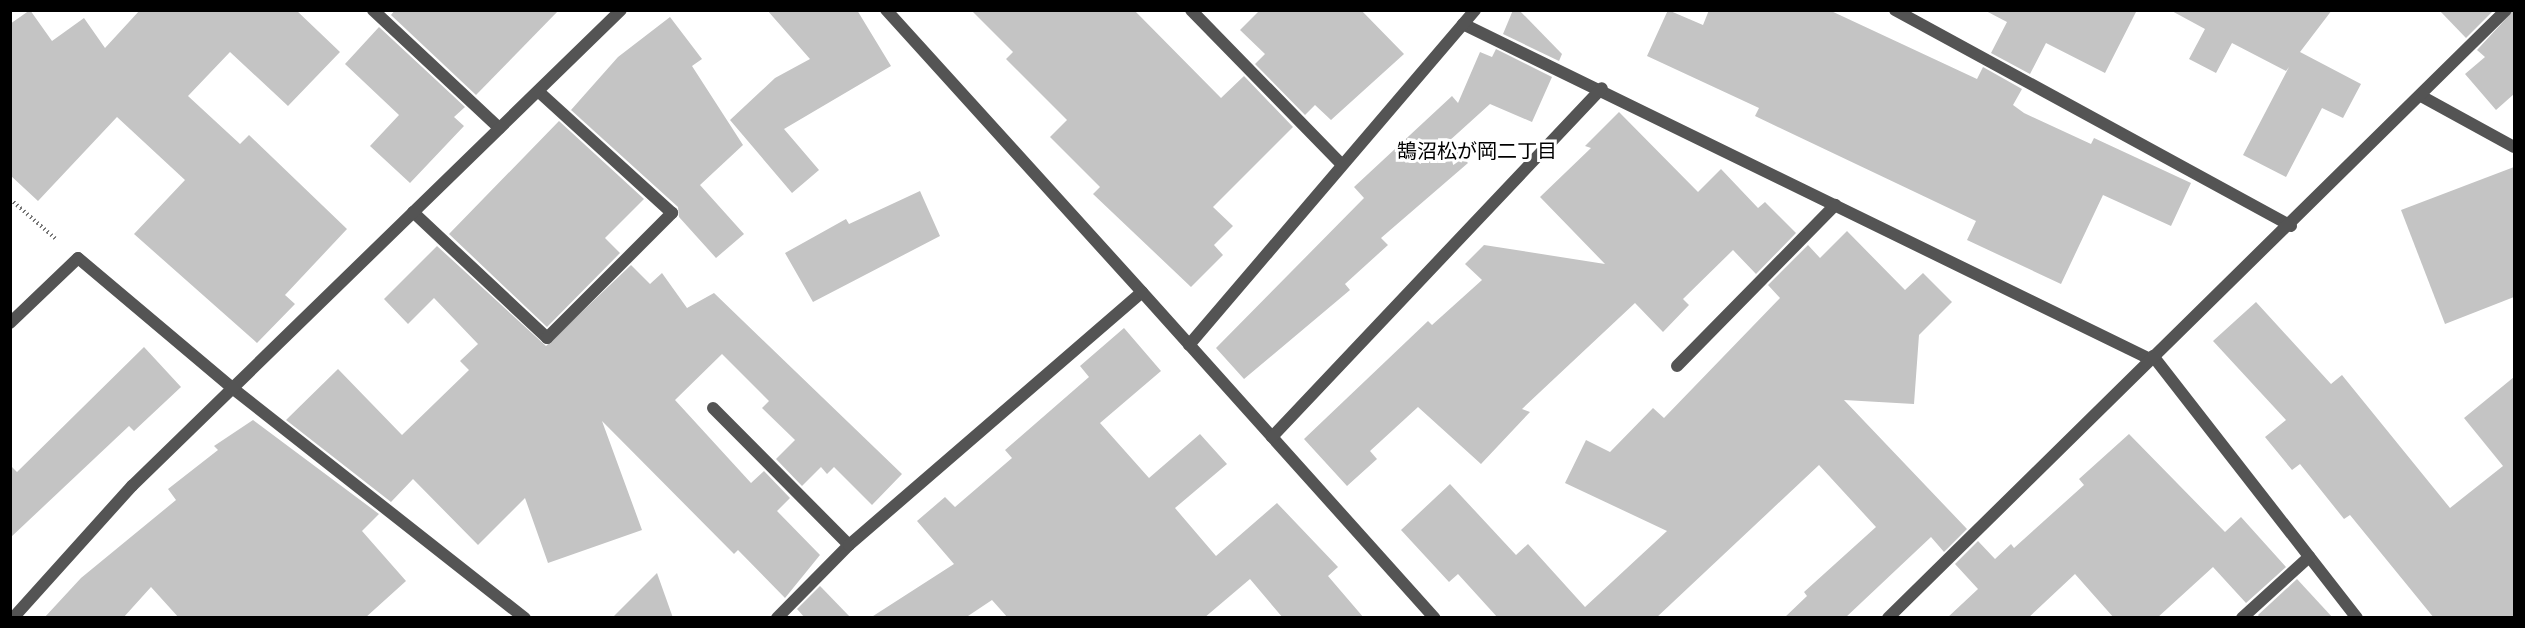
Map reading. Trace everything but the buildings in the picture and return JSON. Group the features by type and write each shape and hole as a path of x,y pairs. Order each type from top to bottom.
{"street":[{"path":"373,10 499,129"},
{"path":"13,618 132,486 231,387 621,10"},
{"path":"886,10 1436,618"},
{"path":"1191,10 1342,165"},
{"path":"1189,345 1474,10"},
{"path":"1895,10 2290,226"},
{"path":"1888,618 2152,358 2290,226 2506,10"},
{"path":"1463,24 1602,88 1835,206 2152,358 2357,618"},
{"path":"1272,437 1602,88"},
{"path":"413,212 547,338 672,213 538,91"},
{"path":"2421,96 2514,147"},
{"path":"1677,366 1835,206"},
{"path":"10,323 78,258 231,387 525,618"},
{"path":"777,618 849,545 1142,292"},
{"path":"713,408 849,545"},
{"path":"2242,618 2309,557"}],"path":[{"path":"10,199 78,258"}],"district":[{"name":"鵠沼松が岡二丁目","path":"1477,150"}]}
